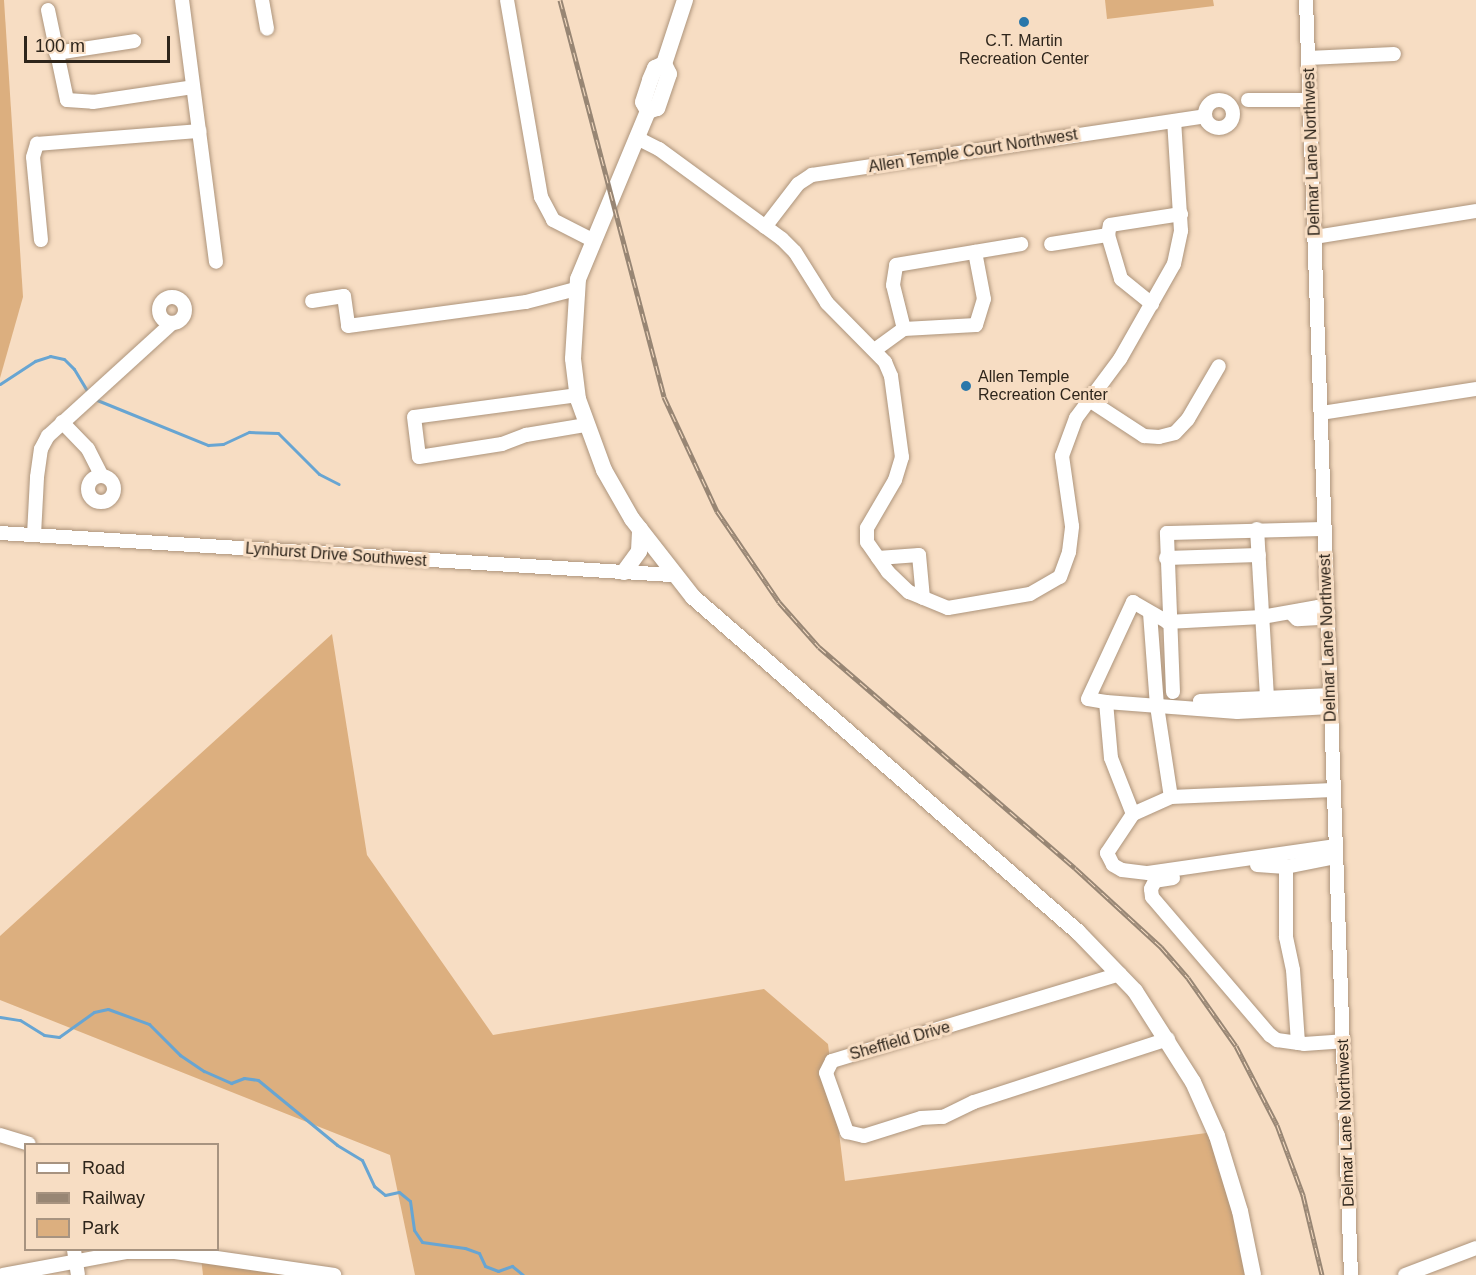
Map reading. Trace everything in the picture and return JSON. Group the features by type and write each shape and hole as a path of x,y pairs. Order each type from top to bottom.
{"main road":[{"path":"685,0 664,64 669,74 661,99 657,108 648,111 592,240 576,289 573,359 578,395 586,425 604,470 640,529 672,575 724,627 1078,932 1120,974 1168,1039 1193,1082 1230,1173 1254,1275"},
{"path":"624,572 639,551 640,529"}],"street":[{"path":"182,0 216,262"},
{"path":"262,0 267,29"},
{"path":"507,0 541,197 553,220 592,240"},
{"name":"Delmar Lane Northwest","path":"1306,0 1351,1275"},
{"path":"48,10 67,100 74,103 193,87"},
{"path":"56,53 134,41"},
{"path":"1308,58 1394,54"},
{"path":"1248,100 1310,100"},
{"name":"Allen Temple Court Northwest","path":"765,227 798,184 812,175 1205,116"},
{"path":"637,138 659,149 765,227 795,252 827,303 876,349 891,376 902,457 895,480 867,528 867,542 878,558 909,592 948,608 1030,594 1060,577 1069,552 1072,526 1062,456 1076,417 1120,359 1174,264 1180,214 1174,121"},
{"path":"41,240 33,157 37,144 199,131"},
{"path":"1315,237 1476,211"},
{"path":"1152,304 1121,279 1108,235 1110,225 1180,214"},
{"path":"1052,244 1108,235"},
{"path":"904,329 893,285 896,265 1021,244"},
{"path":"876,349 904,329 976,325 984,299 975,252"},
{"path":"312,301 344,296 348,326 526,302 576,289"},
{"path":"34,535 41,449 62,422 172,323"},
{"path":"1089,400 1144,436 1160,437 1175,433 1188,419 1219,366"},
{"path":"1321,413 1476,389"},
{"path":"578,395 414,417 418,457 502,444 526,435 586,425"},
{"path":"62,422 88,449 102,476"},
{"path":"1257,530 1267,699"},
{"path":"1173,692 1167,622 1167,533 1325,530"},
{"name":"Lynhurst Drive Southwest","path":"0,533 672,575"},
{"path":"878,558 919,555 923,598"},
{"path":"1166,558 1259,555"},
{"path":"1328,613 1319,618 1297,619 1292,614 1167,622 1133,602 1122,621 1088,699 1237,712 1331,701"},
{"path":"1150,613 1157,706 1171,797"},
{"path":"1200,701 1267,699 1331,701"},
{"path":"1106,702 1111,758 1133,814"},
{"path":"1333,790 1171,797 1133,814 1107,853 1113,865 1137,873 1336,852"},
{"path":"1336,852 1286,867 1273,864 1231,868 1155,881 1150,889 1152,897 1270,1035 1277,1040 1298,1043 1343,1041"},
{"path":"1286,867 1286,937 1293,970 1298,1043"},
{"name":"Sheffield Drive","path":"1120,974 832,1061 826,1073 847,1131 864,1136 921,1118 943,1117 974,1102 1168,1039"},
{"path":"0,1135 26,1143"},
{"path":"1405,1275 1476,1248"},
{"path":"3,1275 74,1255 126,1252 175,1252 334,1275"},
{"path":"74,1255 78,1275"}],"green space":[{"path":"0,0 4,0 23,297 0,378"},
{"path":"1105,0 1213,0 1214,6 1107,19"},
{"path":"332,634 367,855 493,1035 764,989 828,1044 845,1181 1214,1132 1251,1275 415,1275 390,1155 0,1000 0,936"},
{"path":"201,1257 323,1275 203,1275"}],"waterway":[{"path":"0,384 35,361 50,356 64,359 74,369 88,392"},
{"path":"97,400 208,445 223,444 249,432 278,433 319,474 339,484"},
{"path":"0,1017 20,1020 44,1035 59,1037 94,1012 108,1009 149,1024 180,1055 204,1071 231,1083 244,1078 258,1080 337,1145 362,1160 374,1186 385,1195 399,1192 410,1201 414,1230 422,1242 465,1248 479,1253 485,1266 498,1271 512,1266 523,1275"}],"railway":[{"path":"560,0 664,397 717,511 779,602 819,647 1075,868 1161,947 1188,978 1236,1046 1277,1125 1303,1195 1322,1275"}],"place":[{"name":"C.T. Martin Recreation Center","path":"1024,22"},
{"name":"Allen Temple Recreation Center","path":"966,386"}]}
